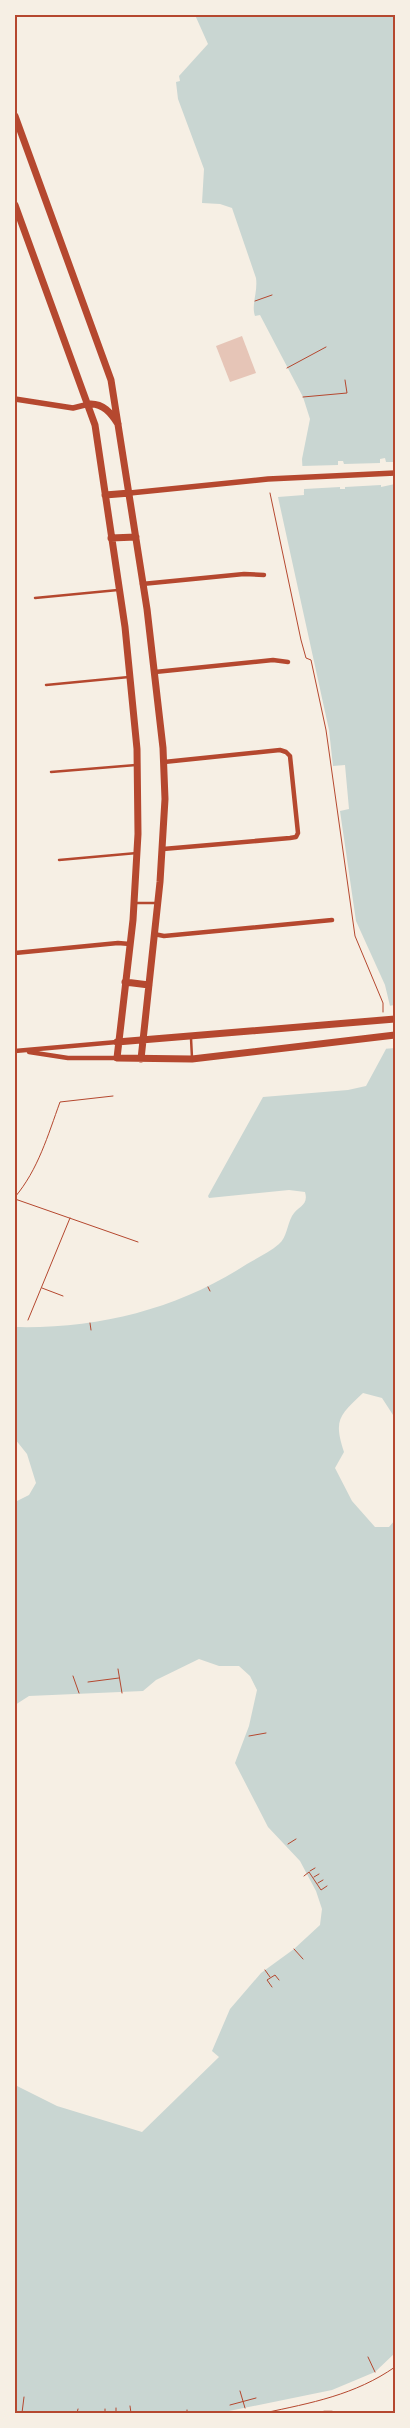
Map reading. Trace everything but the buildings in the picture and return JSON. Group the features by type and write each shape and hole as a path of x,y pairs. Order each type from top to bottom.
{"main road":[{"path":"15,116 111,380 130,493 155,672 164,762 163,849 141,1059"},
{"path":"15,205 89,404 95,425 118,590 124,619 138,764 137,853 134,903 117,1042 117,1058 192,1059 395,1034"},
{"path":"89,404 95,403 106,409 119,426"},
{"path":"105,495 130,493"},
{"path":"111,538 136,537"},
{"path":"125,982 149,985"},
{"path":"117,1042 343,1025 395,1019"}],"street":[{"path":"15,399 73,408 89,404"},
{"path":"130,493 298,478 395,473"},
{"path":"142,584 244,574 264,575"},
{"path":"155,672 273,660 288,662"},
{"path":"163,849 290,838 296,837 298,832 290,756 286,752 280,750 164,762"},
{"path":"154,934 164,936 332,920"},
{"path":"15,953 118,943 130,944"},
{"path":"17,1050 117,1042"},
{"path":"17,1050 68,1058 117,1058"},
{"path":"324,2413 331,2412"}],"lane":[{"path":"35,598 118,590"},
{"path":"46,684 129,676"},
{"path":"50,772 138,764"},
{"path":"59,860 137,853"},
{"path":"134,903 158,903"},
{"path":"191,1037 192,1059"}],"path":[{"path":"256,301 272,295"},
{"path":"287,368 326,347"},
{"path":"303,397 347,393 345,380"},
{"path":"270,493 301,640 306,658 311,660 326,730 355,936 383,1003"},
{"path":"113,1096 60,1102 41,1153 26,1184 15,1198 138,1242"},
{"path":"28,1320 71,1218"},
{"path":"41,1288 63,1296"},
{"path":"90,1323 91,1330"},
{"path":"118,1669 122,1692"},
{"path":"73,1676 79,1693"},
{"path":"88,1682 119,1678"},
{"path":"249,1736 266,1733"},
{"path":"288,1844 296,1839"},
{"path":"304,1876 315,1868"},
{"path":"310,1872 321,1890 327,1886"},
{"path":"313,1878 319,1874"},
{"path":"317,1884 323,1880"},
{"path":"294,1949 304,1959"},
{"path":"265,1970 271,1978"},
{"path":"272,1987 267,1980 275,1975 279,1980"},
{"path":"368,2357 375,2372"},
{"path":"264,2413 335,2397 377,2380 395,2367"},
{"path":"240,2391 245,2408"},
{"path":"22,2413 24,2397"},
{"path":"230,2405 256,2398"},
{"path":"130,2406 131,2413"},
{"path":"116,2408 116,2413"},
{"path":"77,2413 78,2409"}],"shaded area":[{"path":"195,15 395,15 395,1418 382,1398 363,1393 341,1418 339,1432 344,1452 335,1468 352,1501 375,1527 389,1527 395,1520 395,2353 375,2372 332,2390 219,2413 15,2413 15,2085 57,2106 142,2132 219,2057 212,2051 230,2009 261,1973 294,1949 320,1925 322,1909 316,1891 300,1861 268,1827 235,1763 249,1726 257,1690 250,1676 239,1666 219,1666 199,1659 156,1680 143,1691 29,1696 15,1705 15,1502 29,1495 36,1483 27,1454 15,1439 15,1327 46,1327 107,1320 165,1304 221,1280 279,1244 284,1238 292,1216 306,1200 305,1192 289,1190 209,1198 208,1196 263,1097 348,1090 366,1086 386,1049 390,1006 385,985 356,921 340,811 349,809 345,765 333,766 329,730 278,497 304,495 302,459 310,419 303,397 260,315 255,316 256,278 232,208 220,204 202,203 204,169 178,99 176,82 180,81 179,76 208,44"}],"pier":[{"path":"385,458 386,462 395,462 395,484 381,487 381,485 345,487 345,489 340,489 340,487 304,489 304,492 301,492 299,463 302,463 302,466 338,465 338,461 343,461 344,464 380,463 380,459"},
{"path":"395,1005 395,1048 383,1049 388,1006"}]}
